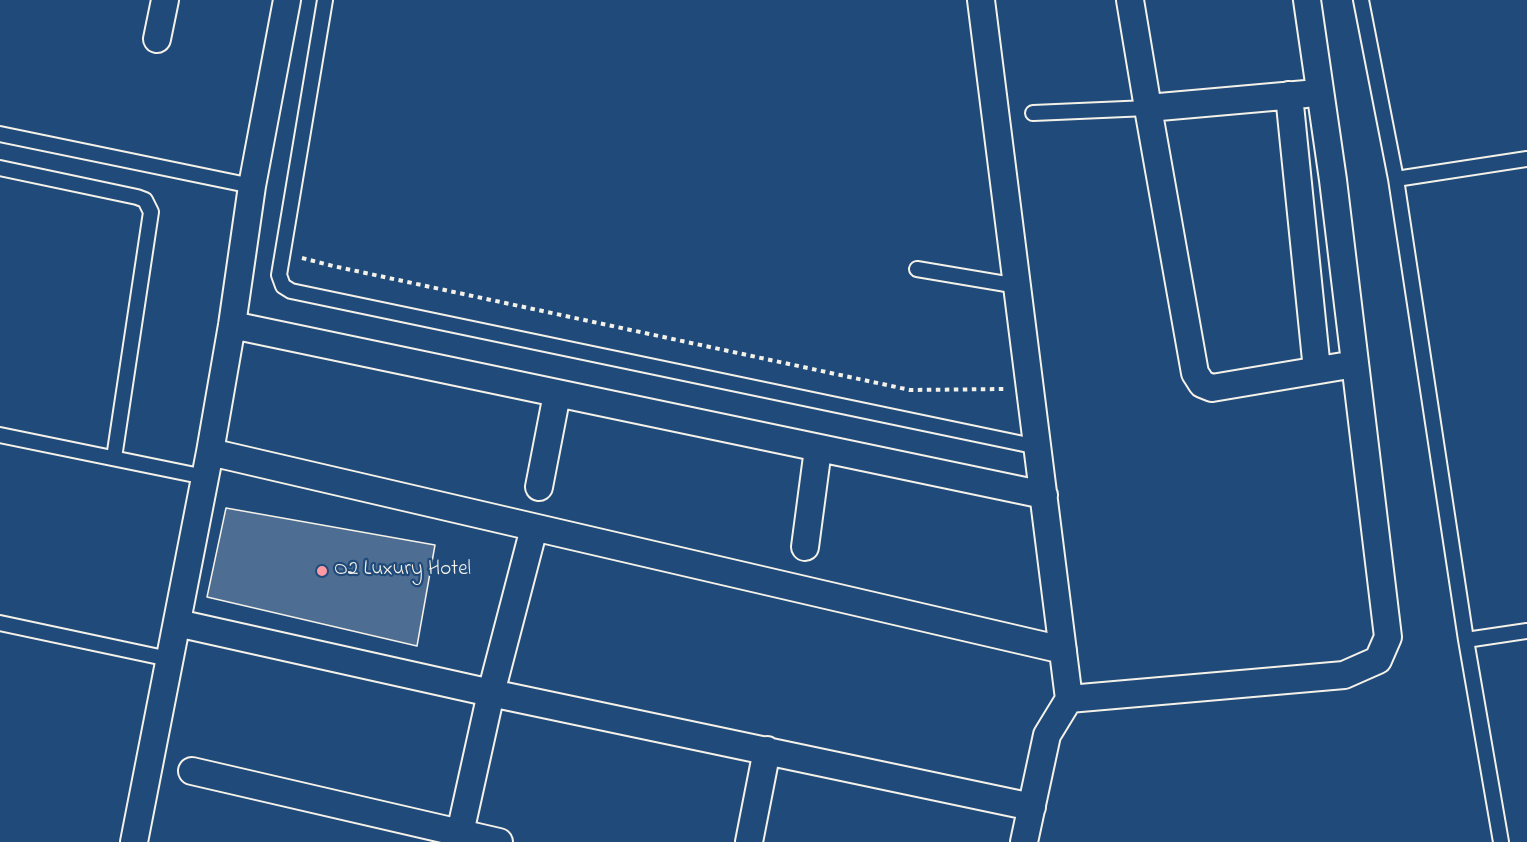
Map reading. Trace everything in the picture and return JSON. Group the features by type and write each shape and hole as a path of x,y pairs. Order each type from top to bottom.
{"street":[{"path":"157,39 165,0"},
{"path":"134,842 210,452 232,325 252,186 287,0"},
{"path":"981,0 1069,699 1047,735 1024,842"},
{"path":"1130,0 1195,373 1202,384 1212,388 1355,364"},
{"path":"1069,699 1344,675 1378,660 1388,637 1333,180 1307,0"},
{"path":"1148,108 1321,93"},
{"path":"1289,95 1317,370"},
{"path":"232,325 1044,495"},
{"path":"539,487 557,394"},
{"path":"805,547 819,449"},
{"path":"210,452 1063,650"},
{"path":"460,833 492,693 534,528"},
{"path":"177,623 492,693 1032,807"},
{"path":"749,842 767,750"},
{"path":"192,771 499,842"}],"lane":[{"path":"326,0 279,275 283,286 291,291 1038,447"},
{"path":"1360,0 1396,179 1466,640 1501,842"},
{"path":"1033,113 1148,108"},
{"path":"0,134 252,186"},
{"path":"1396,179 1527,159"},
{"path":"0,168 137,197 145,200 151,212 114,458"},
{"path":"917,269 1018,286"},
{"path":"0,435 205,477"},
{"path":"0,624 169,659"},
{"path":"1466,640 1527,631"}],"path":[{"path":"333,266 910,390 1031,389"}],"building":[{"name":"O2 Luxury Hotel","path":"226,508 435,545 417,646 207,597"}],"place":[{"name":"O2 Luxury Hotel","path":"322,571"}]}
